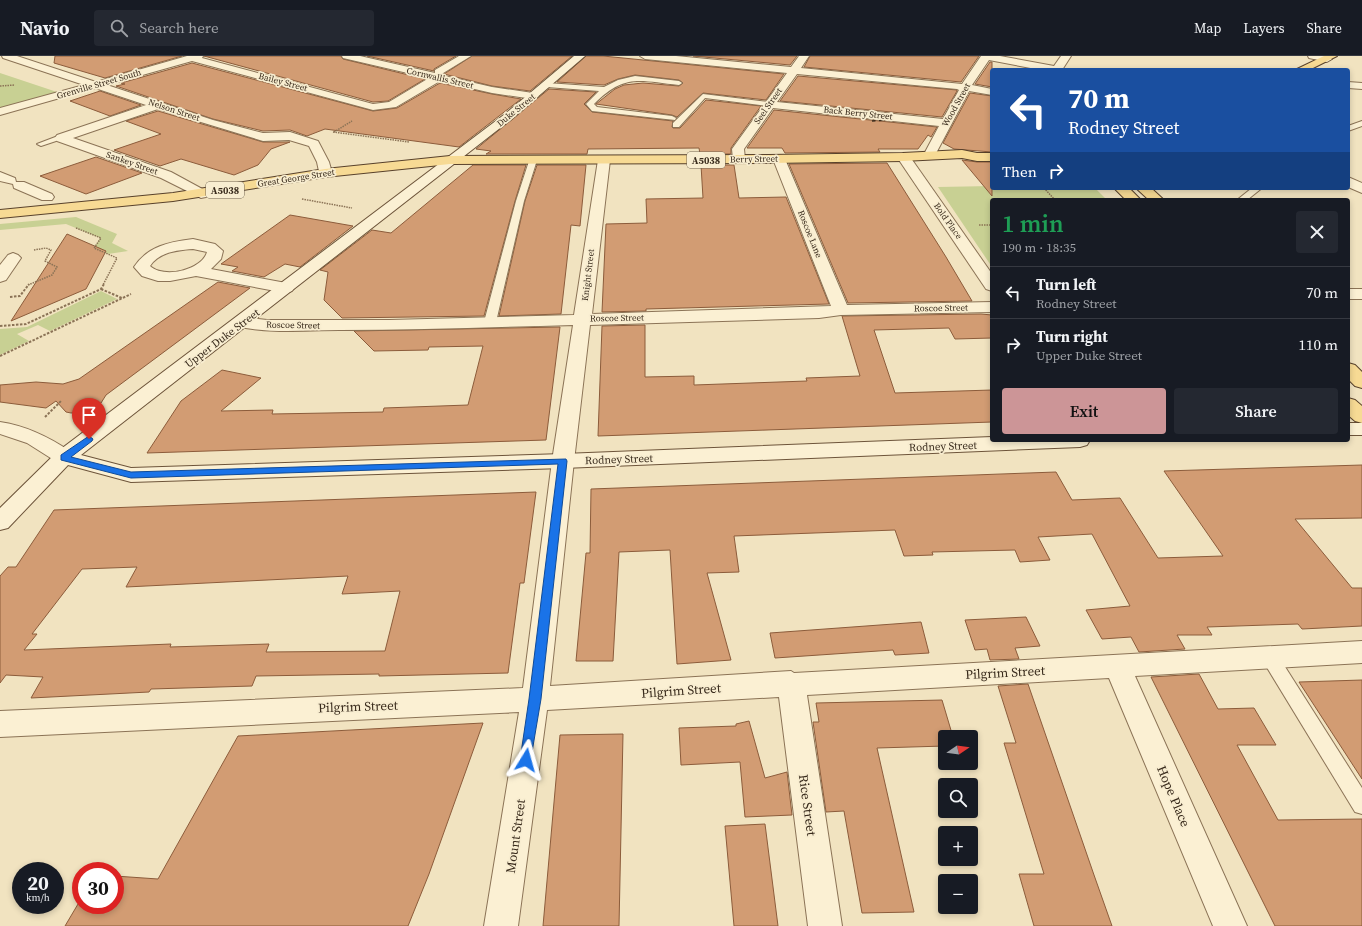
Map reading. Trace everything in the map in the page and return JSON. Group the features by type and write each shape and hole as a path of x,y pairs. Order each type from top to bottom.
{"main road":[{"path":"1304,68 1329,57"},
{"name":"Berry Street","path":"962,154 970,151 990,150"},
{"name":"Berry Street","path":"450,160 779,159 904,157 962,154 977,157 990,157"},
{"name":"Great George Street","path":"0,214 201,194 325,173 450,160"},
{"path":"1123,190 1132,198"},
{"path":"1146,190 1155,198"},
{"path":"1350,371 1362,382"},
{"path":"1350,406 1362,417"}],"street":[{"name":"Nelson Street","path":"7,56 263,137 290,136 314,144 323,162 325,173"},
{"name":"Cornwallis Street","path":"348,56 438,75 492,90 533,96"},
{"path":"438,75 466,56"},
{"name":"Duke Street","path":"450,160 547,85 580,56"},
{"path":"645,56 679,58 990,92"},
{"name":"Seel Street","path":"739,159 738,149 804,56"},
{"path":"988,56 1048,68"},
{"name":"Wood Street","path":"929,156 965,88 988,56"},
{"path":"1059,68 1066,56"},
{"path":"1314,56 1329,57"},
{"name":"Grenville Street South","path":"0,112 195,57"},
{"name":"Bailey Street","path":"195,57 374,107 392,105 438,75"},
{"path":"1350,85 1362,86"},
{"name":"Back Berry Street","path":"770,104 947,123"},
{"path":"61,138 93,130 158,105"},
{"name":"Sankey Street","path":"61,138 166,175 201,194"},
{"name":"Bold Place","path":"904,157 990,283"},
{"name":"Roscoe Lane","path":"779,159 841,310"},
{"name":"Upper Duke Street","path":"0,522 64,458 450,160"},
{"name":"Knight Street","path":"563,461 604,160"},
{"path":"10,180 47,197"},
{"path":"1350,182 1362,189"},
{"path":"0,277 13,258"},
{"path":"195,271 286,288"},
{"path":"1350,294 1362,294"},
{"name":"Roscoe Street","path":"242,322 267,326 298,326 819,313 841,310 990,307"},
{"path":"0,428 10,429 42,441 64,458"},
{"path":"1350,429 1362,429"},
{"name":"Rodney Street","path":"64,458 131,475 563,461 1031,442"},
{"name":"Mount Street","path":"501,926 535,699 563,461"},
{"name":"Pilgrim Street","path":"0,724 270,710 535,699 791,683 1362,652"},
{"name":"Hope Place","path":"1118,665 1230,926"},
{"name":"Rice Street","path":"791,683 825,926"}],"lane":[{"path":"672,118 595,109 590,104 605,89 620,81 635,78 679,83"},
{"path":"547,85 605,89"},
{"path":"676,125 703,96 770,104"},
{"path":"1350,128 1362,123"},
{"path":"1350,128 1362,133"},
{"path":"41,144 61,138"},
{"path":"490,322 520,201 533,160"},
{"path":"1245,198 1255,190"},
{"path":"1269,656 1362,805"}],"path":[{"path":"334,132 416,142"},
{"path":"1046,190 1053,198"},
{"path":"302,199 356,209"},
{"path":"0,326 26,324 101,289 116,258 94,248 101,238 73,227"},
{"path":"101,289 123,298"},
{"path":"0,356 131,294"},
{"path":"45,417 61,401"}],"green space":[{"path":"0,73 57,92 0,108"},
{"path":"990,186 990,190 1097,190 1105,198 990,198 990,264 938,187"},
{"path":"76,217 117,234 112,243 128,251 108,254 94,248 100,238 66,224 0,230 0,224"},
{"path":"101,291 117,299 50,331 38,325 17,334 29,341 0,355 0,329 27,327"}],"building":[{"path":"55,56 182,56 105,78 54,63"},
{"path":"204,56 341,56 343,59 425,79 388,101 373,102"},
{"path":"367,56 456,56 434,69 434,71"},
{"path":"472,56 572,56 530,91 492,86 444,74"},
{"path":"586,56 603,56 784,74 766,100 703,93 677,117 596,104 615,89 624,85 643,83 679,86 683,83 679,80 635,75 618,79 604,85 557,82"},
{"path":"693,56 797,56 790,65"},
{"path":"810,56 979,56 961,82 804,67"},
{"path":"990,62 992,62 992,68 990,68 990,87 975,84"},
{"path":"192,63 373,111 397,108 440,83 521,99 459,147 325,129 307,136 290,130 263,131 213,119 116,86 125,84 121,83"},
{"path":"798,76 957,91 942,117 780,101"},
{"path":"549,89 596,92 584,104 592,112 673,121 673,128 680,128 706,100 761,106 731,148 731,154 700,154 699,148 588,149 587,154 486,154 491,151 476,149"},
{"path":"100,91 141,105 110,116 70,101"},
{"path":"970,93 990,96 990,152 954,149 943,143"},
{"path":"774,110 937,127 931,137 928,135 918,149 878,149 880,152 785,153 782,148 747,148"},
{"path":"158,111 263,142 290,142 271,149 258,165 234,175 181,159 160,166 114,150 161,134 126,121"},
{"path":"96,157 142,173 86,194 40,176"},
{"path":"962,160 990,162 990,190 992,190 992,196"},
{"path":"887,163 972,301 848,303 789,164"},
{"path":"473,165 526,165 484,316 342,318 324,300 328,272 320,270 372,230 391,233"},
{"path":"537,165 586,165 580,226 571,225 561,314 499,316 525,201"},
{"path":"701,165 734,165 739,198 786,197 829,304 646,309 646,311 602,312 606,224 647,223 646,199 703,198"},
{"path":"290,215 353,226 300,267 285,264 264,277 232,271 238,267 221,264"},
{"path":"67,234 106,251 86,289 11,321"},
{"path":"218,282 250,288 106,395 101,403 95,408 87,412 71,413 66,412 56,401 46,408 0,402 0,385 36,382 63,384 79,379"},
{"path":"990,315 990,338 955,339 949,328 874,330 895,393 990,390 990,422 598,436 602,326 645,325 645,377 694,376 694,385 807,381 806,378 860,376 842,316"},
{"path":"560,327 546,440 147,453 181,401 222,370 261,378 221,411 273,410 272,414 383,412 384,408 468,405 483,346 429,347 428,350 374,351 354,331"},
{"path":"1362,465 1362,518 1295,519 1352,588 1362,588 1362,626 1302,629 1298,624 1207,627 1212,635 1177,635 1185,649 1139,652 1131,637 1102,639 1086,610 1130,606 1092,534 1038,537 1050,560 1020,562 1015,550 932,552 933,555 904,556 895,530 734,536 739,572 707,573 731,660 677,664 670,550 619,552 613,661 576,661 586,553 590,553 591,489 1056,472 1072,500 1120,498 1158,558 1223,556 1164,471"},
{"path":"536,492 524,583 520,583 508,673 379,676 379,674 256,676 252,686 151,689 149,692 31,698 43,677 6,675 0,683 0,576 8,567 16,567 54,510","holes":["137,567 126,587 348,576 342,594 400,591 385,651 266,652 269,644 170,647 171,644 24,650 37,634 32,634 82,569"]},
{"path":"1026,617 1040,646 1015,648 1019,659 990,660 987,649 975,650 965,620"},
{"path":"921,622 929,653 895,655 893,650 775,658 770,633"},
{"path":"1199,674 1218,709 1254,708 1276,745 1237,745 1278,820 1362,819 1362,926 1275,926 1151,677"},
{"path":"1362,680 1362,779 1299,682"},
{"path":"1028,684 1112,926 1034,926 1019,874 1044,874 1004,743 1016,743 998,686"},
{"path":"942,700 951,730 938,730 938,746 877,748 914,912 862,913 844,811 826,812 813,722 819,722 816,703"},
{"path":"749,721 765,778 787,772 792,815 745,817 740,762 681,765 679,728 736,726 736,724"},
{"path":"483,723 429,874 408,926 65,926 72,914 124,914 124,877 158,879 238,736"},
{"path":"623,734 619,926 543,926 560,735"},
{"path":"765,824 778,926 734,926 725,826"}],"railway":[{"path":"872,121 884,120"}],"route":[{"path":"89,439 64,458 131,475 563,461 535,699 526,760"}]}
